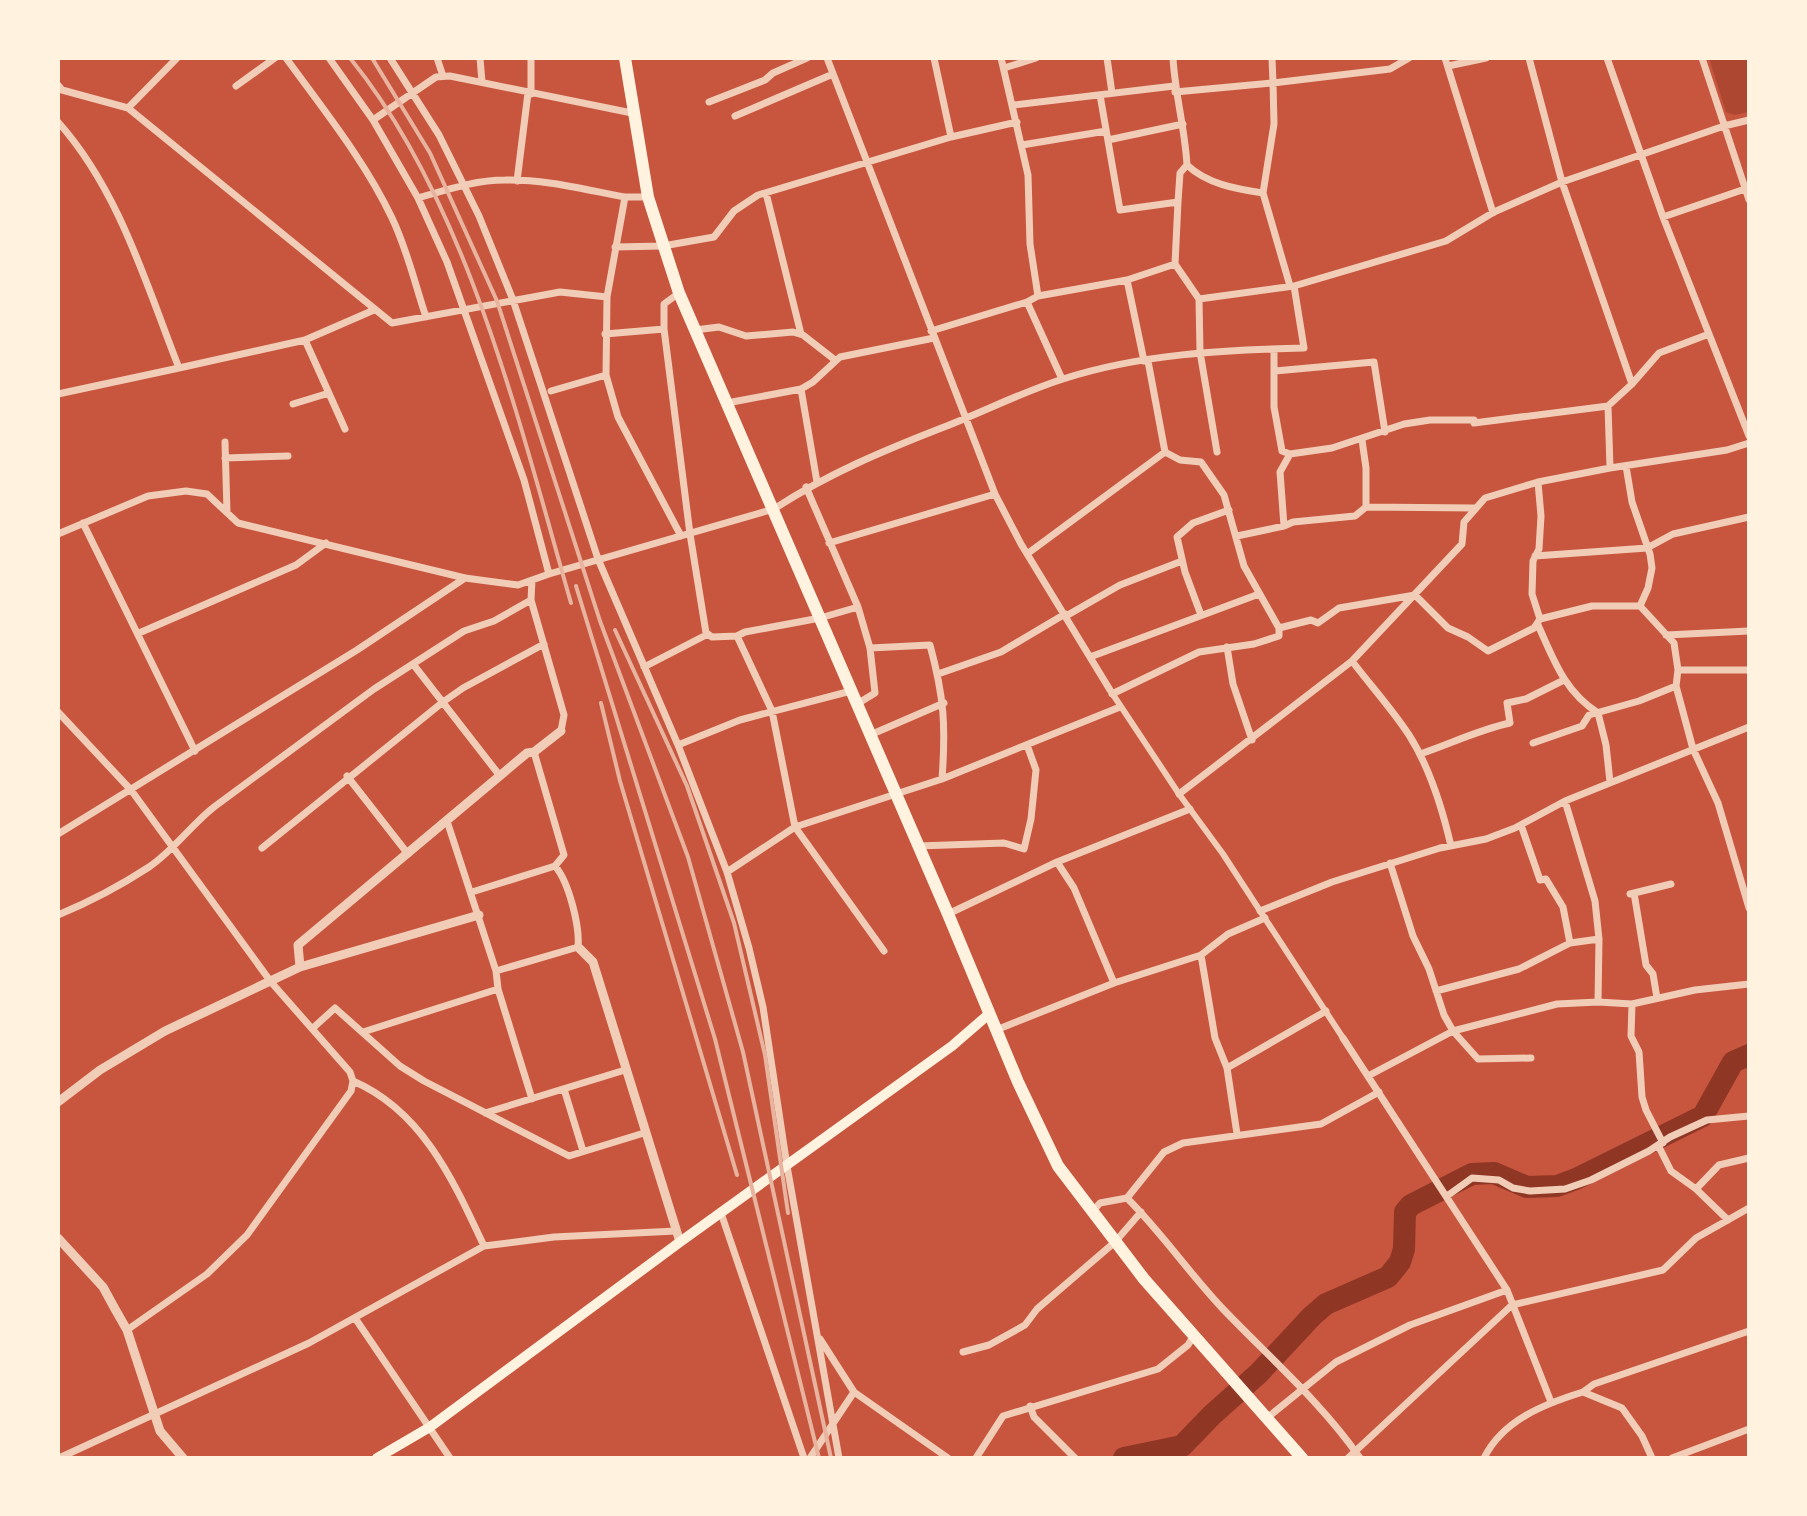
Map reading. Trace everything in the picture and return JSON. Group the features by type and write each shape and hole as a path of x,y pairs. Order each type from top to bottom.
{"main road":[{"path":"625,58 648,197 679,293 989,1014 1058,1166 1144,1279 1302,1458"},
{"path":"377,1458 430,1427 678,1236 721,1213 787,1166 952,1046 989,1014"}],"street":[{"path":"128,108 177,58"},
{"path":"236,86 275,58"},
{"path":"286,58 353,152 391,215 404,244 426,317"},
{"path":"329,58 373,120 418,198 447,262 524,480 549,574"},
{"path":"390,58 439,135 479,216 513,300 598,559 678,745 727,872 763,1007 787,1166 832,1425 841,1456"},
{"path":"437,58 443,76"},
{"path":"480,58 482,82"},
{"path":"517,181 531,58"},
{"path":"709,102 765,80 773,73 807,58"},
{"path":"827,58 995,494 1027,554 1120,707 1262,914 1507,1290 1551,1402"},
{"path":"934,58 951,137"},
{"path":"1001,58 1028,175 1030,244 1038,296"},
{"path":"1004,68 1036,58"},
{"path":"1107,58 1112,93"},
{"path":"1173,58 1187,165 1196,174 1234,189 1263,193"},
{"path":"58,534 148,496 186,491 207,494 238,523 465,578 518,585 774,509 806,487 886,450 1062,379 1200,352 1304,348 1292,286 1263,193 1274,124 1272,58"},
{"path":"1014,105 1112,93 1273,83 1390,69 1409,58"},
{"path":"1486,58 1446,62 1493,213"},
{"path":"1529,58 1562,182 1632,384"},
{"path":"1607,58 1663,217 1749,436"},
{"path":"1702,58 1749,200"},
{"path":"735,116 833,74"},
{"path":"373,120 436,77 443,76 632,113"},
{"path":"58,85 62,90 128,108 392,323 560,292 607,297"},
{"path":"1100,95 1120,210 1178,202"},
{"path":"1199,299 1292,286 1446,241 1493,213 1562,182 1749,120"},
{"path":"58,122 82,149 103,186 136,258 179,368"},
{"path":"615,247 663,246 714,237 734,211 758,195 951,137 1017,122"},
{"path":"1022,145 1183,124"},
{"path":"1187,165 1180,173 1175,264 1199,299 1200,352 1217,452"},
{"path":"418,198 463,186 517,181 625,197 648,197"},
{"path":"1663,217 1745,189"},
{"path":"766,193 801,334"},
{"path":"625,197 607,297 606,375 618,417 685,535"},
{"path":"727,403 801,389 813,382 835,360 932,334 1038,296 1127,280 1175,264"},
{"path":"1127,280 1165,452"},
{"path":"679,293 664,304 664,329 685,535 706,633 712,637 737,636 858,607"},
{"path":"1027,302 1062,379"},
{"path":"58,394 305,340 374,310"},
{"path":"695,330 719,327 746,336 783,331 801,334 835,360"},
{"path":"605,334 664,329"},
{"path":"1274,349 1274,407 1282,451 1290,454 1332,448 1404,424 1430,420 1474,422 1608,406 1659,353 1709,334"},
{"path":"305,340 345,429"},
{"path":"1275,371 1374,362 1385,432"},
{"path":"551,391 606,375"},
{"path":"801,389 817,482"},
{"path":"293,404 329,393"},
{"path":"1608,406 1610,468"},
{"path":"1362,440 1366,507"},
{"path":"225,442 227,512"},
{"path":"1179,794 1352,661 1462,544 1464,522 1485,498 1538,482 1727,450 1749,443"},
{"path":"1111,692 1199,652 1254,644 1279,636 1279,628 1244,566 1224,495 1201,462 1180,460 1165,452"},
{"path":"1027,554 1165,452"},
{"path":"1284,526 1280,472 1290,454"},
{"path":"225,458 288,456"},
{"path":"1626,466 1632,502 1652,568 1640,606"},
{"path":"1538,482 1541,516 1539,549 1533,561 1532,594 1539,622 1564,680 1579,701 1598,713 1610,782"},
{"path":"806,487 858,607 870,648 875,693 857,704"},
{"path":"829,543 995,494"},
{"path":"1237,536 1293,522 1355,516 1366,507 1474,508"},
{"path":"1201,615 1177,537 1193,523 1229,510"},
{"path":"1535,556 1647,548 1673,534 1749,517"},
{"path":"83,523 195,751"},
{"path":"139,633 296,565 326,543"},
{"path":"938,674 1001,652 1120,585 1182,561"},
{"path":"58,834 357,650 465,578"},
{"path":"300,967 298,945 527,753 534,752 561,731 564,715 531,600 532,580"},
{"path":"1090,657 1259,594"},
{"path":"1415,595 1448,628 1488,651 1539,622 1592,606 1640,606 1674,643 1678,670 1676,686 1693,749 1718,803 1749,908"},
{"path":"1279,628 1311,620 1318,623 1339,608 1415,595"},
{"path":"58,915 149,867 214,807 374,689 464,631 494,621 531,600"},
{"path":"1666,635 1749,631"},
{"path":"644,667 708,634"},
{"path":"737,636 772,711 795,827 884,951"},
{"path":"262,848 347,776 443,702 544,644"},
{"path":"870,648 930,645 944,703 946,728 942,779"},
{"path":"1227,647 1233,684 1252,740"},
{"path":"1352,661 1420,754 1443,810 1451,846"},
{"path":"413,664 500,776"},
{"path":"1678,670 1749,670"},
{"path":"1420,754 1481,730 1510,723 1507,703 1526,699 1564,680"},
{"path":"1533,743 1582,726 1589,715 1639,701 1676,686"},
{"path":"678,745 740,720 851,691"},
{"path":"870,735 944,703"},
{"path":"727,872 795,827 942,779 1120,707"},
{"path":"58,712 131,790 271,982 350,1072 353,1081 351,1091 247,1235 207,1274 127,1330"},
{"path":"996,1030 1114,983 1201,955 1262,914 1332,882 1390,863 1486,839 1521,825 1565,801 1749,727"},
{"path":"918,846 1004,843 1024,849 1031,819 1036,770 1027,745"},
{"path":"472,892 555,866 564,855 534,752"},
{"path":"347,776 408,854"},
{"path":"1565,801 1595,901 1599,939 1598,1002"},
{"path":"948,914 1057,862 1190,809"},
{"path":"447,821 465,881 472,892 532,1099"},
{"path":"1521,825 1540,880 1546,879 1563,907 1570,943"},
{"path":"1057,862 1074,888 1114,983"},
{"path":"1390,863 1413,936 1453,1031 1478,1059 1531,1058"},
{"path":"555,866 562,875 580,933 578,947"},
{"path":"1657,998 1653,974 1646,965 1632,894 1671,884"},
{"path":"58,1102 100,1070 165,1031 300,967 479,915"},
{"path":"1436,991 1519,969 1570,943 1599,939"},
{"path":"496,971 578,947"},
{"path":"59,1458 309,1343 484,1246 554,1237 678,1236 592,961 578,947"},
{"path":"1201,955 1215,1038 1227,1068 1237,1134"},
{"path":"1368,1076 1453,1031 1557,1004 1632,1004 1749,984"},
{"path":"363,1032 498,989"},
{"path":"1632,1004 1631,1036 1639,1052 1642,1097 1671,1171 1696,1189 1728,1220"},
{"path":"313,1028 335,1008 400,1066 569,1156 644,1133"},
{"path":"1227,1068 1326,1011"},
{"path":"485,1113 625,1070"},
{"path":"353,1081 378,1092 432,1145 456,1186 484,1246"},
{"path":"564,1089 583,1151"},
{"path":"1092,1212 1100,1203 1127,1198 1164,1152 1183,1143 1321,1124 1379,1092"},
{"path":"1444,1191 1472,1178 1499,1180 1513,1188 1530,1191 1565,1189 1591,1180 1660,1140 1707,1120 1749,1116"},
{"path":"1696,1189 1719,1165 1749,1158"},
{"path":"1127,1198 1221,1306 1302,1388 1358,1455"},
{"path":"1348,1458 1358,1455 1512,1305 1663,1270 1696,1238 1749,1208"},
{"path":"963,1352 989,1345 1025,1325 1037,1309 1115,1242 1141,1212"},
{"path":"721,1213 804,1458"},
{"path":"58,1238 103,1287 127,1330 160,1431 183,1458"},
{"path":"1267,1418 1336,1362 1410,1325 1507,1290"},
{"path":"355,1318 450,1458"},
{"path":"1484,1458 1511,1424 1551,1402 1583,1392 1594,1384 1749,1331"},
{"path":"817,1335 854,1392 948,1458"},
{"path":"976,1458 1003,1416 1158,1369 1188,1345 1194,1335"},
{"path":"810,1458 854,1392"},
{"path":"1583,1392 1622,1408 1642,1436 1652,1458"},
{"path":"1030,1406 1034,1417 1075,1458"},
{"path":"1672,1458 1749,1429"}],"shaded area":[{"path":"1709,58 1749,58 1749,112 1734,115 1726,112"}],"waterway":[{"path":"1124,1458 1182,1446 1326,1304 1388,1277 1400,1262 1404,1249 1405,1212 1411,1205 1472,1174 1494,1173 1527,1187 1557,1186 1576,1179 1703,1116 1733,1062 1749,1055"}],"railway":[{"path":"350,58 391,116 427,179 458,247 510,391 571,603"},
{"path":"372,58 430,153 497,301 600,621 688,857 743,1052 831,1458"},
{"path":"576,586 715,1039 819,1458"},
{"path":"615,630 687,786 734,923 765,1055 788,1213"},
{"path":"601,703 620,781 737,1175"}]}
